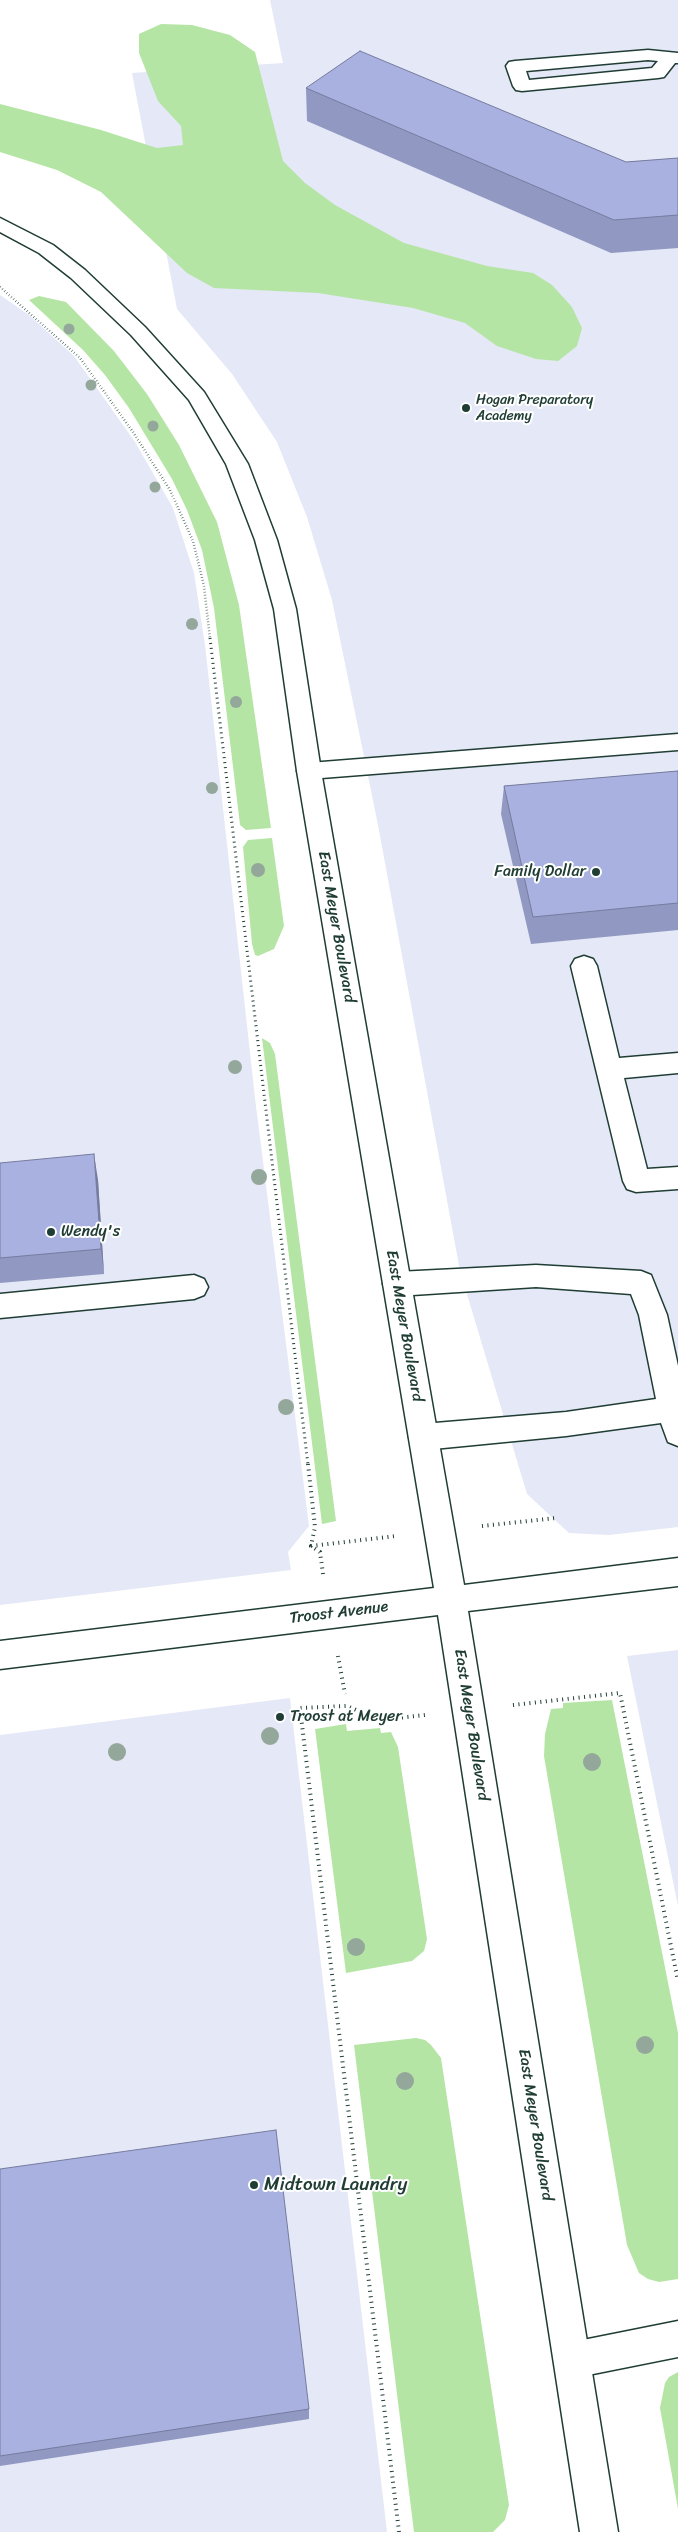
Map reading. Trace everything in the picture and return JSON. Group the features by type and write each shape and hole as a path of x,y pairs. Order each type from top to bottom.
{"main road":[{"path":"648,55 674,58 658,73 522,86 515,66 648,55"},
{"name":"East Meyer Boulevard","path":"0,224 46,249 72,269 138,331 197,397 237,464 266,540 285,609 309,771 451,1599 599,2532"},
{"path":"309,771 678,742"},
{"path":"584,966 636,1182 678,1178"},
{"path":"610,1069 678,1063"},
{"path":"397,1284 536,1276 641,1283 653,1315 676,1417 566,1424 423,1437"},
{"path":"0,1306 194,1287"},
{"name":"Troost Avenue","path":"0,1655 678,1572"},
{"path":"573,2360 678,2339"}],"path":[{"path":"0,287 51,330 80,358 133,432 170,490 192,541 204,586 315,1527 311,1546"},
{"path":"558,1700 620,1693 678,1982"},
{"path":"379,1720 347,1706 300,1708 399,2532"}],"shaded area":[{"name":"Hogan Preparatory Academy","path":"270,0 678,0 678,1527 609,1535 569,1533 527,1494 460,1271 378,825 332,600 307,517 277,442 232,374 177,309 132,73 283,63"},
{"path":"0,295 29,315 74,356 135,442 173,508 194,573 205,645 255,1098 309,1526 288,1552 291,1570 0,1605"},
{"path":"678,1650 678,1906 627,1656"},
{"path":"290,1698 387,2532 0,2532 0,1735"}],"green space":[{"path":"161,24 192,25 230,35 255,52 283,161 305,183 335,205 404,243 487,266 533,273 552,285 572,307 582,328 577,346 558,361 536,359 497,346 465,323 413,308 318,293 214,288 187,273 101,192 57,170 0,152 0,104 101,130 157,148 183,145 181,126 158,101 139,53 139,34"},
{"path":"39,296 66,302 114,351 147,394 179,445 217,522 239,605 271,828 246,830 240,825 214,608 202,550 187,510 172,479 129,408 105,375 83,350 29,300"},
{"path":"272,838 284,926 274,949 258,956 255,955 252,944 243,847 248,840"},
{"path":"262,1038 270,1043 275,1054 336,1521 322,1524"},
{"path":"612,1700 678,2033 678,2279 659,2282 648,2279 639,2273 627,2245 544,1756 545,1734 551,1709 563,1708 563,1703"},
{"path":"346,1724 347,1731 380,1728 381,1733 391,1732 398,1747 427,1939 424,1951 412,1961 346,1973 315,1729"},
{"path":"416,2038 425,2040 441,2058 509,2505 505,2520 493,2532 414,2532 354,2045"},
{"path":"678,2372 678,2509 660,2408 665,2383 669,2377"}],"building":[{"path":"360,51 626,162 678,158 678,215 614,220 306,88"},
{"name":"Family Dollar","path":"678,771 678,903 533,917 504,786"},
{"name":"Wendy's","path":"94,1154 101,1249 0,1258 0,1163"},
{"path":"276,2130 309,2409 0,2456 0,2169"}],"place":[{"name":"Hogan Preparatory Academy","path":"466,408"},
{"name":"Family Dollar","path":"596,872"},
{"name":"Wendy's","path":"51,1232"},
{"name":"Troost at Meyer","path":"280,1717"},
{"name":"Midtown Laundry","path":"254,2185"}]}
